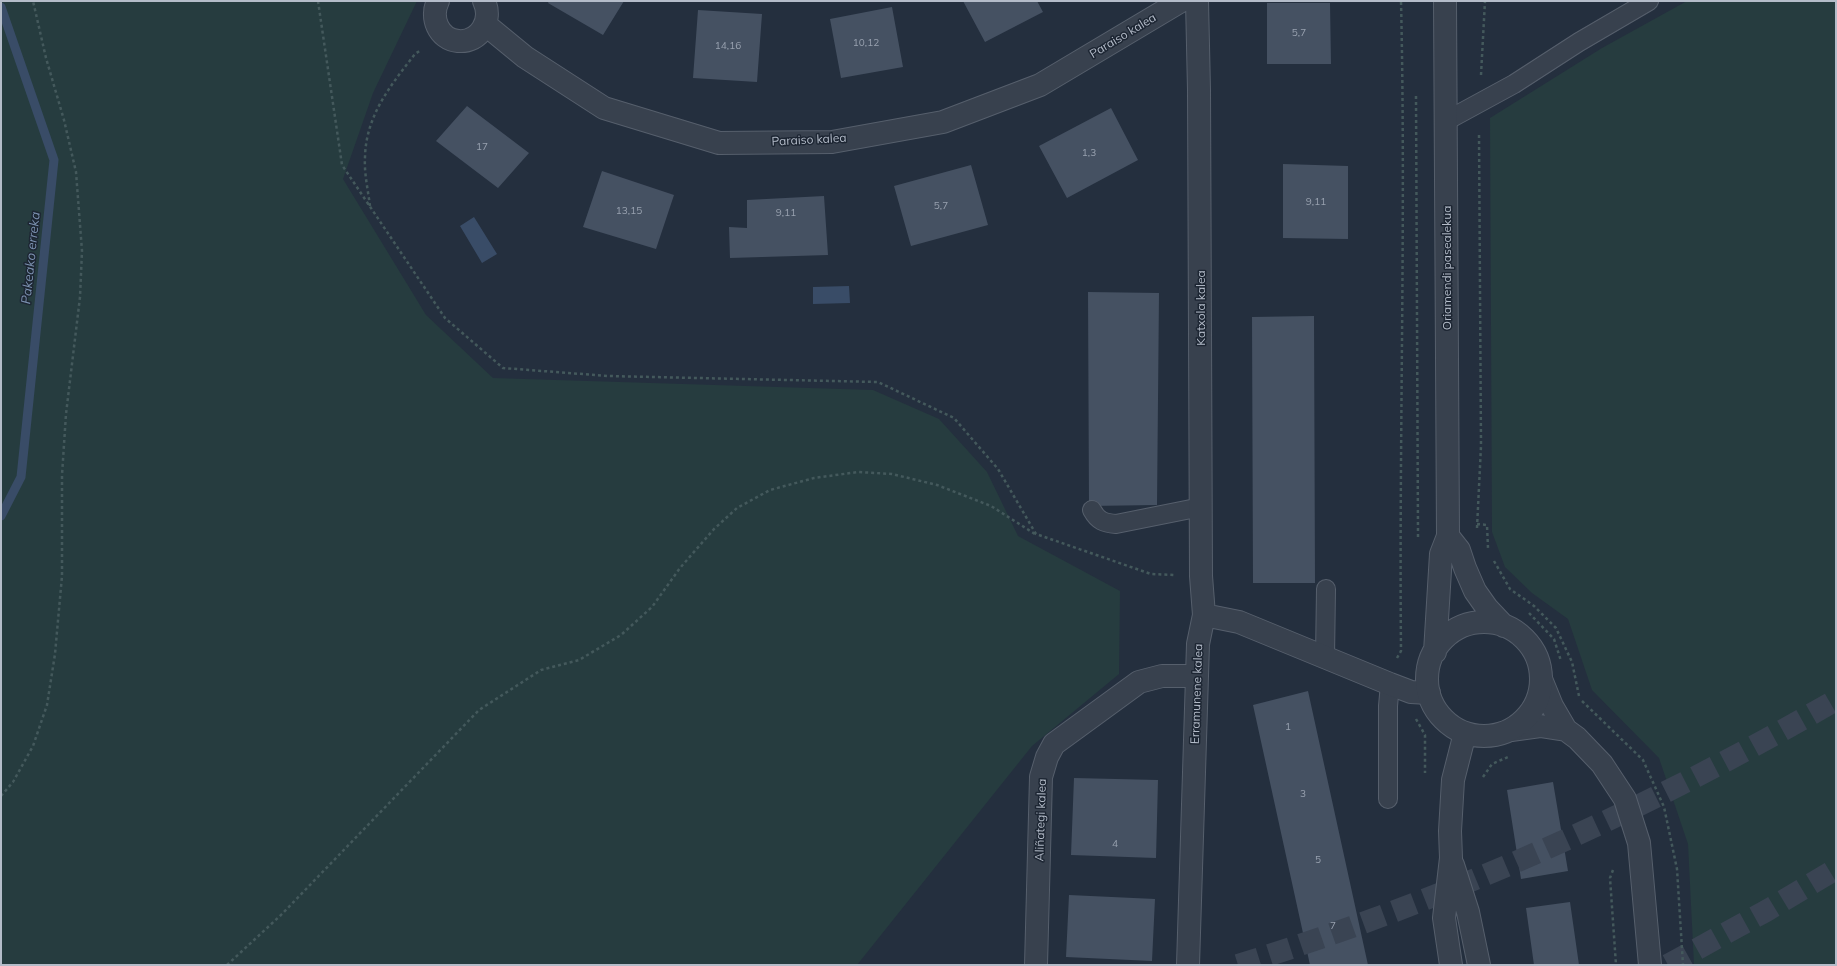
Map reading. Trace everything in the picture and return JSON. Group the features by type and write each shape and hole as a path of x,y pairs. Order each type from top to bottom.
{"street":[{"path":"438,1 434,10 434,19 437,27 442,34 458,41 474,37 486,24 488,16 484,1"},
{"name":"Paraiso kalea","path":"486,24 525,57 604,108 719,143 832,142 943,122 1040,85 1182,1"},
{"name":"Katxola kalea","path":"1197,1 1199,90 1201,576 1204,615"},
{"name":"Oriamendi pasealekua","path":"1435,652 1441,554 1448,536 1446,1"},
{"path":"1448,536 1459,550 1464,568 1475,591 1487,608 1504,626"},
{"path":"1204,615 1239,622 1411,692 1429,693"},
{"name":"Erramunene kalea","path":"1188,965 1198,644 1204,615"},
{"path":"1510,730 1523,721 1533,709 1539,694 1541,679 1540,665 1527,641 1516,632 1504,626 1491,623 1477,623 1464,626 1449,634 1438,646 1430,661 1427,677 1429,693 1434,706 1442,718 1453,727 1465,733 1488,735 1540,726 1566,730"},
{"name":"Aliñategi kalea","path":"1036,965 1041,777 1046,757 1054,744 1139,682 1162,676 1197,676"},
{"path":"1541,679 1552,706 1566,730 1588,748 1614,780 1625,799 1634,821 1639,843 1650,965"},
{"path":"1451,965 1444,918 1451,858 1450,831 1453,780 1465,733"},
{"path":"1451,858 1468,912 1478,965"}],"lane":[{"path":"1446,121 1514,84 1579,42 1649,1"},
{"path":"1092,510 1103,523 1116,524 1201,507"},
{"path":"1325,657 1326,590"},
{"path":"1388,799 1388,706 1390,684"}],"path":[{"path":"1,796 13,782 33,746 47,706 55,654 62,576 63,460 66,414 80,297 82,251 76,172 64,120 46,58 33,1"},
{"path":"318,1 342,165 445,318 503,368 608,376 878,382 954,418 998,469 1036,534"},
{"path":"1400,535 1402,345 1401,1"},
{"path":"1477,530 1481,446 1479,103 1484,1"},
{"path":"370,206 365,156 371,121 389,87 415,54 442,34"},
{"path":"1416,88 1418,543"},
{"path":"227,965 281,915 479,710 540,670 579,660 620,634 652,607 680,568 714,529 738,508 770,490 814,478 858,472 892,474 937,485 991,506 1036,534 1151,574 1201,576"},
{"path":"1480,780 1492,764 1510,756"},
{"path":"1614,868 1610,878 1616,965"}],"green space":[{"path":"1,1 417,1 373,93 343,179 426,315 493,378 873,390 939,419 987,472 1018,536 1120,591 1119,674 1032,746 857,965 1,965"},
{"path":"1687,1 1836,1 1836,965 1694,965 1688,844 1659,758 1592,690 1568,619 1532,593 1505,567 1492,532 1490,118 1602,48"}],"water":[{"path":"474,217 497,254 482,263 460,226"},
{"path":"849,286 850,303 813,304 813,287"}],"building":[{"path":"549,1 624,1 603,35 548,3"},
{"path":"963,1 1037,1 1043,12 985,42"},
{"path":"1267,3 1330,3 1331,64 1267,64"},
{"path":"892,7 903,67 841,78 830,19"},
{"path":"698,10 762,14 757,82 693,78"},
{"path":"467,106 529,153 498,188 436,141"},
{"path":"1111,108 1138,160 1067,198 1039,146"},
{"path":"1283,164 1348,166 1348,239 1283,238"},
{"path":"971,165 988,225 911,246 894,186"},
{"path":"602,171 674,195 656,249 583,227"},
{"path":"824,196 828,255 730,258 729,227 747,228 747,200"},
{"path":"1088,292 1159,293 1157,505 1089,506"},
{"path":"1314,316 1315,583 1253,583 1252,317"},
{"path":"1308,691 1368,965 1310,965 1253,705"},
{"path":"1074,778 1158,780 1156,858 1071,855"},
{"path":"1553,782 1568,871 1521,879 1507,790"},
{"path":"1069,895 1155,899 1152,961 1066,957"},
{"path":"1570,902 1579,965 1534,965 1526,908"}],"waterway":[{"name":"Pakeako erreka","path":"1,7 54,160 21,477 1,516"}],"tunnel":[{"path":"1238,965 1393,912 1469,882 1544,849 1619,815 1692,779 1836,700"},
{"path":"1668,965 1766,911 1836,869"}]}
